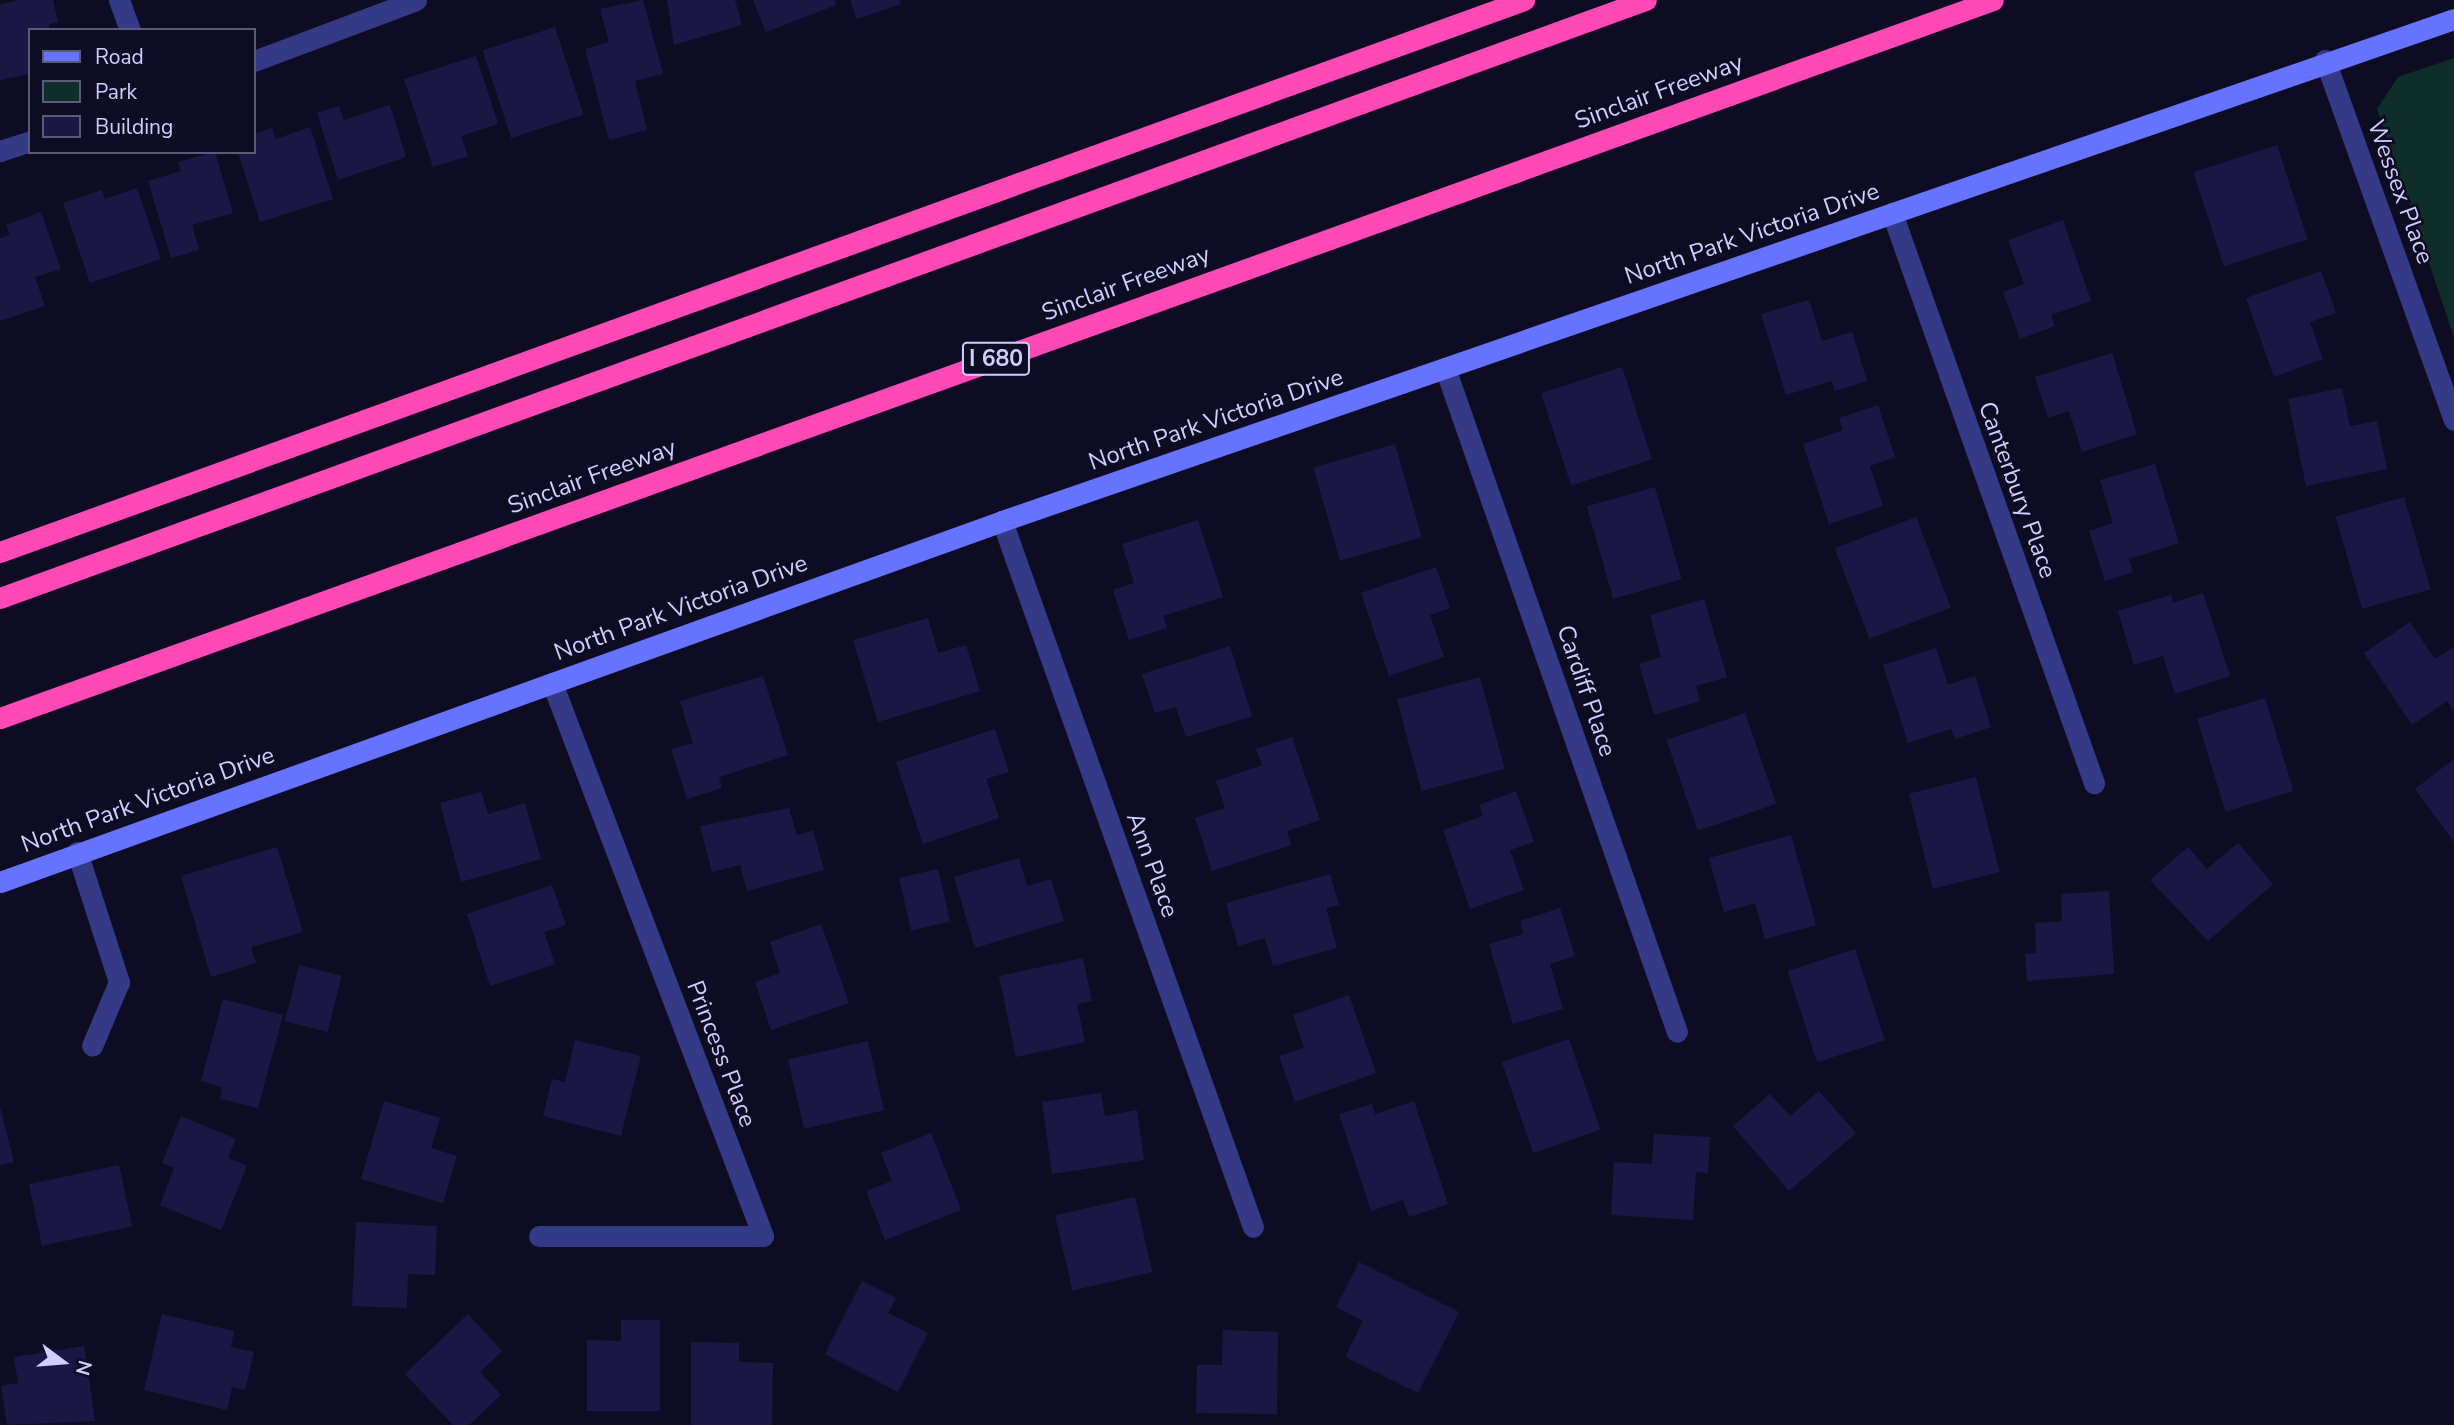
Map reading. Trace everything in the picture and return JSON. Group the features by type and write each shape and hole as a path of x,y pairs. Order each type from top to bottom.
{"highway":[{"path":"0,552 1524,0"},
{"path":"0,598 1646,0"},
{"name":"Sinclair Freeway","path":"0,718 1993,0"}],"street":[{"path":"119,0 129,28"},
{"path":"256,60 415,0"},
{"name":"North Park Victoria Drive","path":"0,882 1002,521 1892,214 2325,60 2454,19"},
{"name":"Wessex Place","path":"2325,60 2454,421"},
{"path":"0,151 28,142"},
{"name":"Canterbury Place","path":"1892,214 2094,783"},
{"name":"Cardiff Place","path":"1445,368 1677,1032"},
{"name":"Ann Place","path":"1002,521 1253,1227"},
{"name":"Princess Place","path":"539,1237 763,1236 552,683"},
{"path":"78,852 119,982 92,1046"}],"green space":[{"path":"2454,58 2454,337 2377,109 2398,77"}],"building":[{"path":"20,0 53,0 58,22 49,24 50,28 28,28 28,74 0,80 0,4"},
{"path":"643,0 663,74 635,81 647,130 609,140 585,49 609,42 600,9"},
{"path":"667,0 735,0 742,25 674,45"},
{"path":"753,0 835,0 836,5 766,32"},
{"path":"850,0 900,0 901,4 857,19"},
{"path":"555,27 583,114 511,138 483,50"},
{"path":"476,56 498,124 461,136 468,156 433,167 404,79"},
{"path":"390,105 406,157 338,180 317,113 339,106 344,120"},
{"path":"310,127 333,199 260,222 239,154 256,154 256,133 272,128 276,139"},
{"path":"2277,145 2308,239 2224,266 2193,172"},
{"path":"216,154 233,213 192,225 199,250 171,258 148,181 181,171 178,162"},
{"path":"137,188 161,259 90,283 63,203 102,190 105,199"},
{"path":"41,212 61,269 35,277 45,306 0,321 0,238 10,235 6,225"},
{"path":"2063,220 2091,301 2051,315 2055,326 2020,339 2003,292 2024,284 2008,240"},
{"path":"2321,271 2336,313 2310,322 2323,359 2274,377 2246,298"},
{"path":"1809,300 1822,341 1852,332 1867,381 1835,391 1832,381 1786,395 1761,314"},
{"path":"2112,353 2137,434 2082,452 2069,411 2048,418 2035,377"},
{"path":"1622,367 1652,459 1571,486 1541,393"},
{"path":"2342,388 2350,426 2377,421 2387,469 2306,486 2288,399"},
{"path":"1878,405 1895,457 1870,466 1883,506 1829,524 1803,444 1843,430 1839,418"},
{"path":"1395,444 1422,537 1340,561 1313,467"},
{"path":"2155,464 2179,543 2129,559 2133,572 2105,581 2089,531 2113,523 2100,480"},
{"path":"1655,487 1681,579 1613,599 1587,507"},
{"path":"2404,497 2430,589 2362,609 2336,517"},
{"path":"1916,517 1951,608 1870,639 1835,548"},
{"path":"1198,520 1223,597 1163,616 1167,628 1129,640 1113,590 1134,583 1122,544"},
{"path":"1436,567 1450,608 1430,615 1444,657 1389,676 1361,593"},
{"path":"2203,593 2230,676 2175,694 2163,656 2134,665 2118,611 2171,595 2173,603"},
{"path":"1704,599 1727,677 1696,686 1700,701 1654,715 1639,664 1661,657 1650,615"},
{"path":"928,618 938,653 966,645 980,691 878,722 853,640"},
{"path":"2410,622 2435,659 2454,647 2454,712 2447,701 2412,725 2364,653"},
{"path":"1230,646 1252,716 1186,737 1176,707 1155,713 1142,674"},
{"path":"1936,648 1948,685 1975,676 1991,727 1955,739 1951,729 1908,743 1883,665"},
{"path":"763,676 788,755 719,777 722,788 687,799 671,749 693,743 680,701"},
{"path":"1480,677 1505,769 1422,791 1397,699"},
{"path":"2265,698 2293,791 2225,812 2197,719"},
{"path":"1745,713 1776,804 1698,831 1667,740"},
{"path":"995,729 1009,772 986,779 999,818 923,844 896,762"},
{"path":"1292,737 1320,820 1287,831 1291,845 1212,871 1195,818 1225,808 1216,781 1262,765 1256,749"},
{"path":"2454,759 2454,842 2415,789"},
{"path":"1976,777 2000,872 1933,889 1909,794"},
{"path":"1516,791 1534,842 1510,850 1524,890 1470,909 1443,830 1483,816 1479,805"},
{"path":"481,792 488,814 525,803 541,859 461,882 440,803"},
{"path":"789,808 797,835 813,830 824,870 747,891 740,865 712,872 700,826"},
{"path":"1791,835 1816,925 1765,939 1755,903 1724,912 1709,858"},
{"path":"2238,843 2273,884 2208,941 2150,880 2188,847 2207,869"},
{"path":"277,847 303,932 251,947 256,963 211,977 181,876"},
{"path":"1019,858 1027,886 1051,879 1064,921 975,948 954,877"},
{"path":"938,869 950,922 911,931 899,878"},
{"path":"1330,874 1339,905 1326,908 1337,948 1273,966 1265,938 1238,946 1226,903"},
{"path":"552,885 566,925 544,932 555,964 490,986 467,914"},
{"path":"2109,891 2114,974 2027,981 2025,954 2036,953 2035,923 2062,921 2061,894"},
{"path":"1560,908 1575,956 1550,964 1563,1009 1513,1024 1489,944 1523,934 1520,921"},
{"path":"821,924 849,1003 771,1030 755,982 780,973 770,942"},
{"path":"1855,949 1885,1040 1817,1062 1787,971"},
{"path":"1083,958 1092,1001 1077,1004 1085,1042 1016,1057 999,976"},
{"path":"299,965 342,976 328,1032 285,1021"},
{"path":"1349,995 1376,1073 1295,1102 1279,1056 1304,1048 1293,1015"},
{"path":"223,999 283,1015 258,1108 220,1099 222,1087 201,1081"},
{"path":"1569,1039 1600,1130 1533,1153 1502,1062"},
{"path":"575,1040 641,1056 621,1136 543,1116 552,1079 565,1082"},
{"path":"868,1041 884,1110 804,1129 788,1059"},
{"path":"1819,1091 1856,1133 1789,1191 1733,1126 1770,1094 1790,1116"},
{"path":"1101,1093 1105,1116 1137,1110 1144,1160 1052,1174 1042,1102"},
{"path":"384,1101 440,1118 431,1148 457,1156 443,1203 361,1179"},
{"path":"1414,1101 1448,1204 1409,1217 1403,1200 1371,1211 1339,1114 1372,1104 1375,1114"},
{"path":"0,1107 14,1162 0,1165"},
{"path":"181,1116 236,1139 228,1158 247,1166 221,1230 160,1205 174,1168 162,1163"},
{"path":"931,1133 961,1210 885,1240 866,1191 892,1181 881,1153"},
{"path":"1654,1134 1710,1137 1708,1173 1696,1172 1693,1220 1611,1215 1614,1162 1652,1164"},
{"path":"119,1165 132,1227 42,1246 29,1184"},
{"path":"1135,1197 1152,1272 1072,1290 1055,1215"},
{"path":"356,1222 437,1226 435,1275 408,1274 407,1308 352,1306"},
{"path":"1359,1262 1459,1312 1418,1393 1345,1357 1363,1321 1336,1307"},
{"path":"862,1281 896,1298 888,1313 928,1333 898,1392 825,1354"},
{"path":"162,1314 234,1331 231,1347 254,1352 245,1390 232,1387 227,1410 144,1390"},
{"path":"468,1314 502,1351 480,1372 501,1395 469,1425 453,1425 405,1374"},
{"path":"621,1320 660,1320 660,1411 587,1411 587,1340 621,1341"},
{"path":"1223,1330 1278,1332 1277,1414 1196,1413 1197,1365 1222,1365"},
{"path":"691,1342 739,1343 739,1362 773,1363 772,1425 691,1425"},
{"path":"84,1346 95,1421 7,1425 1,1386 18,1383 14,1357"}]}
